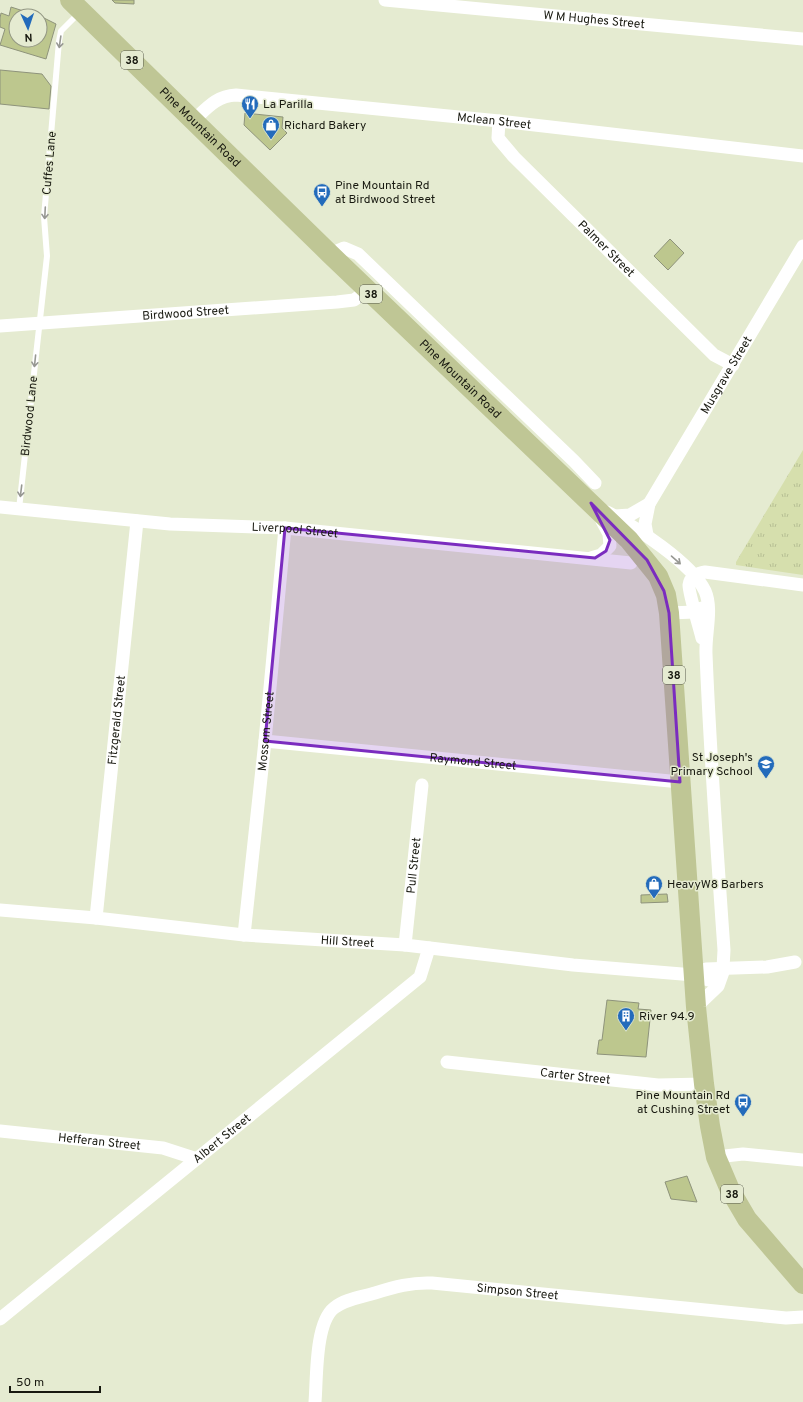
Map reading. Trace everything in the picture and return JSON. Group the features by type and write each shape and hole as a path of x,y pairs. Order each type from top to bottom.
{"main road":[{"name":"Pine Mountain Road","path":"76,5 330,254 591,504 651,565 662,584 669,613 696,1007 704,1084 716,1157 726,1182 748,1218 803,1284"}],"street":[{"name":"W M Hughes Street","path":"384,0 803,39"},
{"name":"Mclean Street","path":"193,121 214,101 226,96 236,95 499,121 803,156"},
{"name":"Palmer Street","path":"499,121 498,138 514,157 714,355 733,365"},
{"name":"Musgrave Street","path":"647,535 645,524 649,504 803,246"},
{"name":"Pine Mountain Road","path":"330,254 344,248 358,254 595,483"},
{"name":"Birdwood Street","path":"0,326 338,302 354,300 368,290"},
{"name":"Pine Mountain Road","path":"591,504 647,535 694,576 702,585 708,600"},
{"name":"Liverpool Street","path":"589,558 597,558 603,554 609,548 610,540 608,530 591,504"},
{"name":"Musgrave Street","path":"615,516 630,515 649,504"},
{"name":"Liverpool Street","path":"0,507 170,524 285,528 631,563"},
{"name":"Fitzgerald Street","path":"96,918 136,521"},
{"name":"Mossom Street","path":"244,935 265,741 285,528"},
{"path":"706,652 689,587 694,576 703,572 731,577 790,582 803,585"},
{"path":"696,1007 718,986 723,969 706,652 708,600 714,586 724,578 731,577"},
{"path":"669,613 696,612 708,600"},
{"name":"Raymond Street","path":"265,741 680,782"},
{"name":"Pull Street","path":"405,945 422,785"},
{"name":"Hill Street","path":"0,910 96,918 244,935 405,945 573,965 694,975"},
{"name":"Albert Street","path":"0,1320 420,977 429,948"},
{"path":"723,969 773,966 795,962"},
{"path":"694,975 708,980 720,976 723,969"},
{"name":"Carter Street","path":"447,1062 658,1085 704,1084"},
{"name":"Hefferan Street","path":"0,1131 163,1148 197,1159"},
{"path":"716,1157 743,1154 803,1160"},
{"name":"Simpson Street","path":"314,1402 321,1332 328,1313 335,1307 347,1301 406,1284 419,1282 432,1283 786,1318 803,1318"}],"lane":[{"name":"Cuffes Lane","path":"40,323 47,256 44,217 59,41 62,31 76,5"},
{"name":"Birdwood Lane","path":"19,509 40,323"}],"highlighted area":[{"path":"591,503 647,560 664,591 669,613 680,782 265,741 285,528 595,558 606,551 610,540"}],"green space":[{"path":"803,450 803,575 736,565 736,562"}],"building":[{"path":"112,0 134,0 134,4 115,3"},
{"path":"1,13 8,16 8,47 0,45 5,29 0,27"},
{"path":"48,20 56,24 46,59 10,48 48,48"},
{"path":"0,70 42,74 51,86 49,109 0,104"},
{"path":"245,113 283,117 282,128 287,133 270,150 244,125"},
{"path":"670,239 684,253 668,270 654,256"},
{"name":"HeavyW8 Barbers","path":"667,894 668,902 641,903 641,895"},
{"name":"River 94.9","path":"607,1000 639,1003 638,1009 651,1010 646,1057 597,1054 599,1040 602,1040"},
{"path":"687,1176 697,1202 671,1199 665,1182"}],"place":[{"name":"La Parilla","path":"250,119"},
{"name":"Richard Bakery","path":"271,140"},
{"name":"Pine Mountain Rd at Birdwood Street","path":"322,207"},
{"name":"St Joseph's Primary School","path":"766,779"},
{"name":"HeavyW8 Barbers","path":"654,899"},
{"name":"River 94.9","path":"626,1031"},
{"name":"Pine Mountain Rd at Cushing Street","path":"743,1117"}]}
